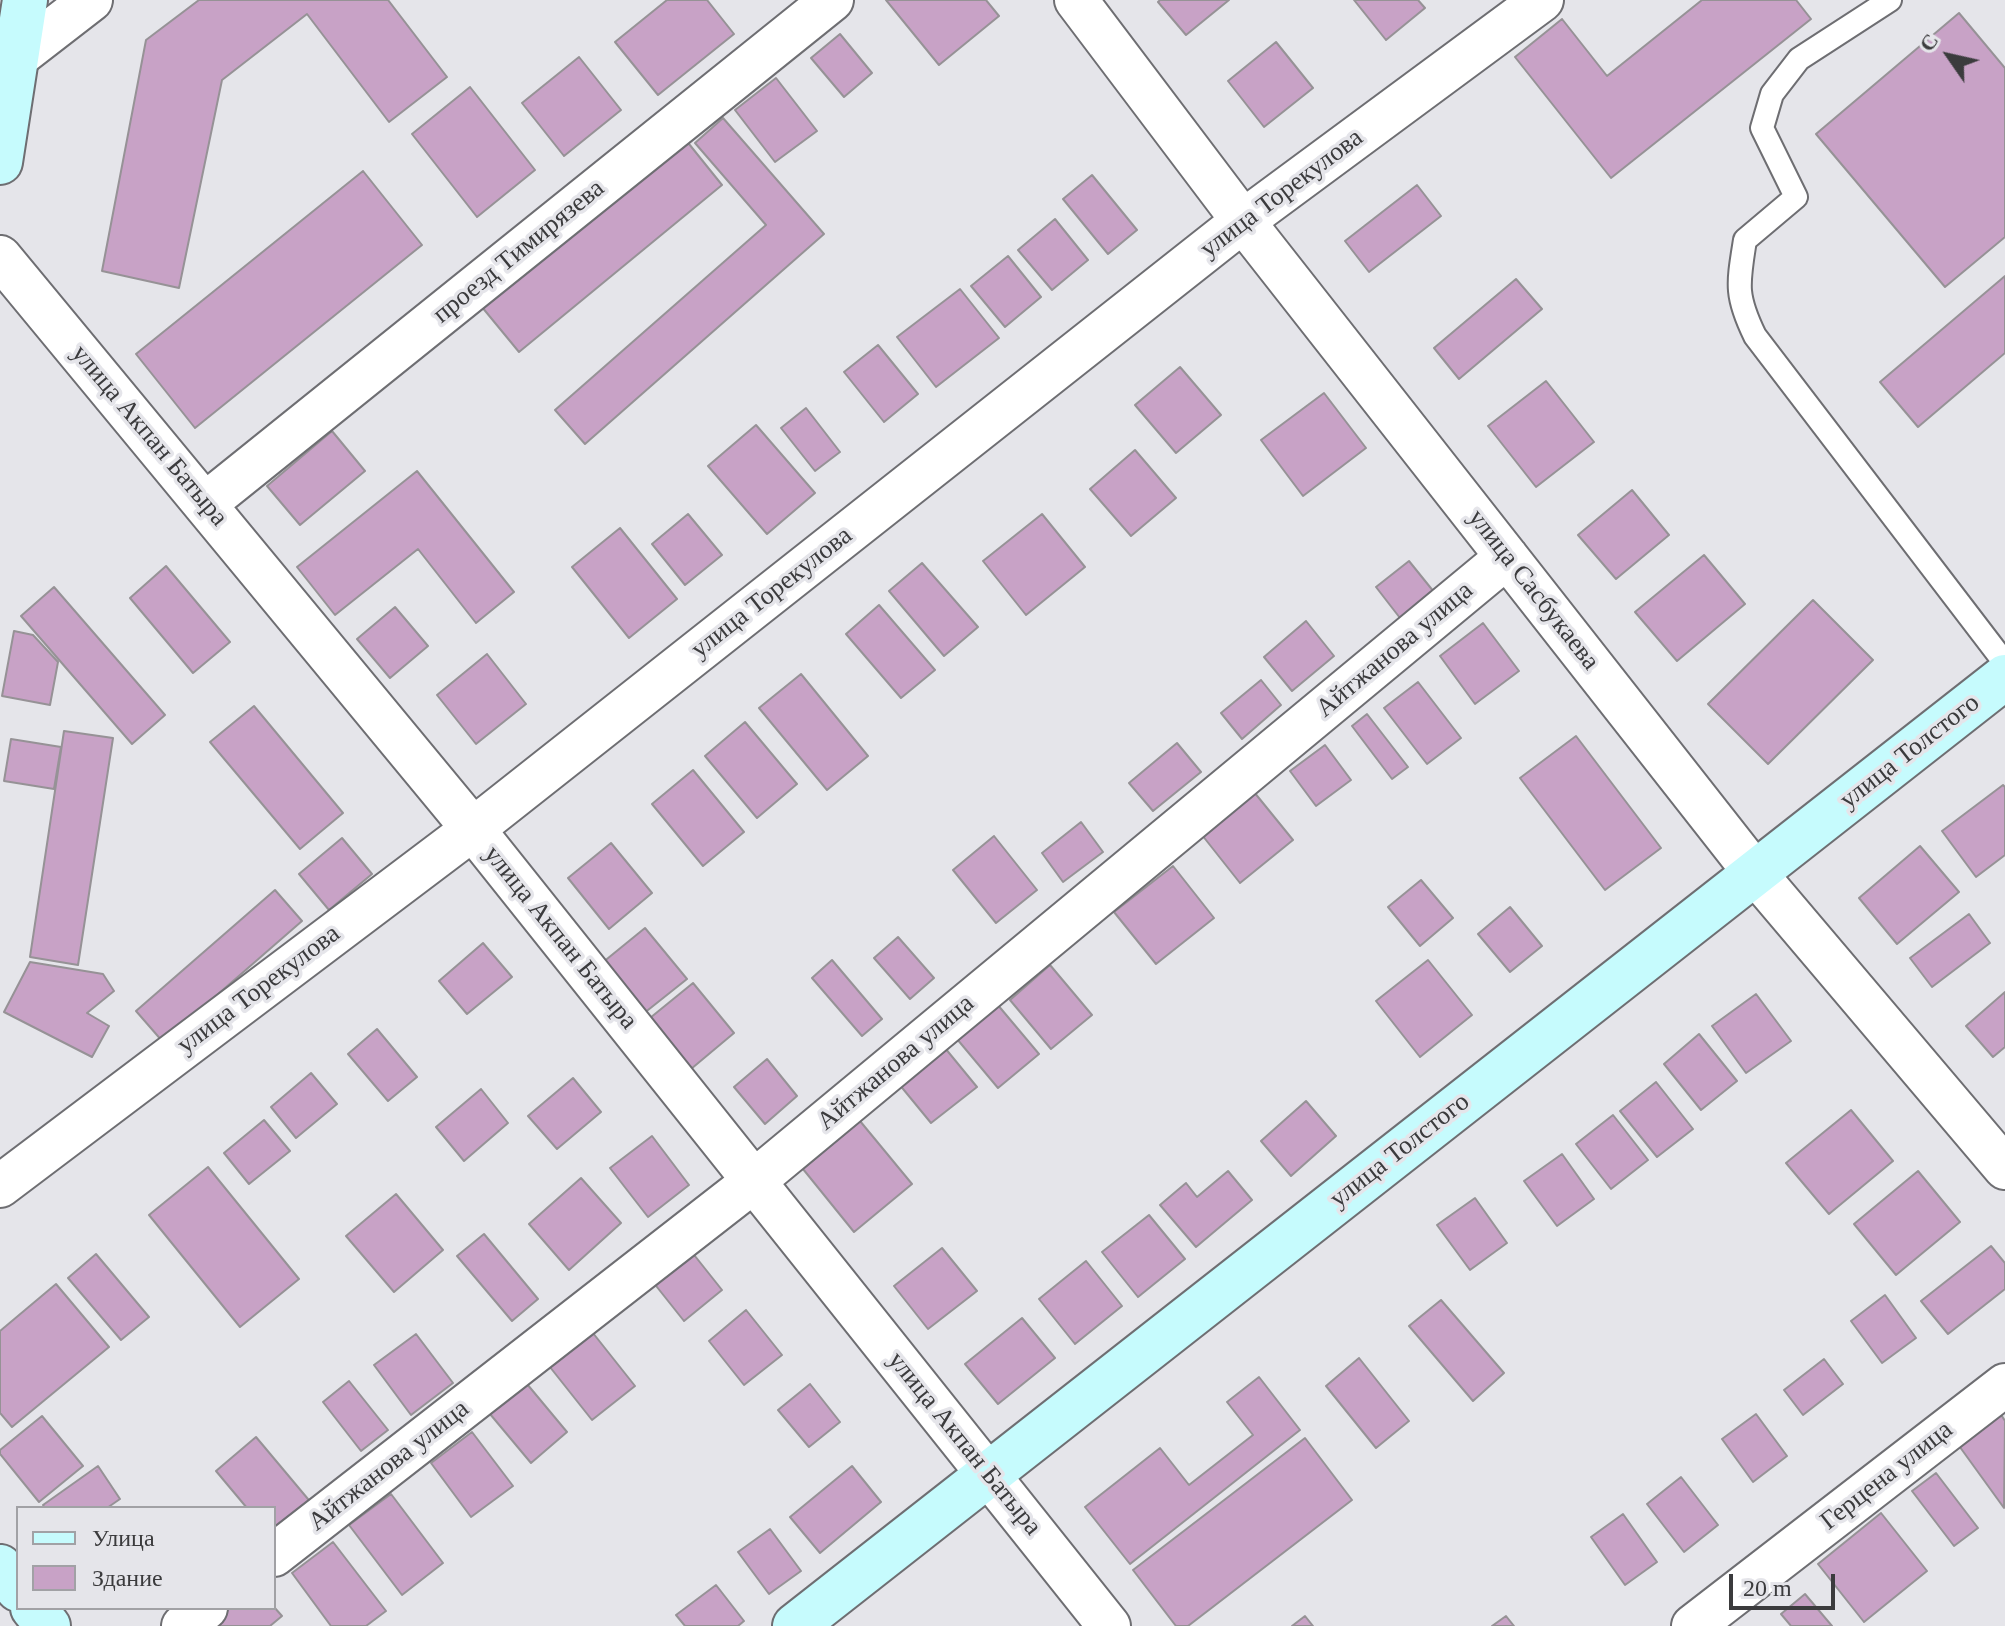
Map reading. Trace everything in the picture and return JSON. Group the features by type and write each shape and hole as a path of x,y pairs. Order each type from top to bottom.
{"street":[{"path":"0,162 25,0"},
{"path":"16,58 91,0"},
{"name":"проезд Тимирязева","path":"205,504 832,0"},
{"name":"улица Сасбукаева","path":"1076,0 1243,221 1755,873 2005,1168"},
{"name":"улица Торекулова","path":"0,1186 473,829 1243,221 1542,0"},
{"name":"улица Акпан Батыра","path":"0,257 473,829 1109,1626"},
{"name":"Айтжанова улица","path":"276,1553 754,1181 1507,557"},
{"name":"улица Толстого","path":"795,1626 2005,677"},
{"name":"Герцена улица","path":"1693,1626 2005,1385"},
{"path":"0,1567 16,1587"},
{"path":"35,1610 48,1626"},
{"path":"183,1626 203,1610"}],"lane":[{"path":"1890,0 1799,59 1772,94 1762,128 1796,197 1745,240 1738,282 1743,310 1755,336 2005,663"}],"building":[{"path":"199,0 388,0 447,77 389,122 307,14 222,80 179,288 102,271 146,40"},
{"path":"667,0 707,0 734,34 658,95 615,42"},
{"path":"886,0 986,0 999,16 939,65"},
{"path":"1229,0 1186,35 1158,2"},
{"path":"1354,0 1418,0 1425,8 1386,40"},
{"path":"1702,0 1796,0 1811,19 1611,178 1515,57 1562,19 1607,76"},
{"path":"1959,13 2005,68 2005,237 1945,287 1816,134"},
{"path":"840,34 872,73 844,97 811,58"},
{"path":"1276,42 1313,88 1264,127 1228,81"},
{"path":"579,57 621,110 564,156 522,103"},
{"path":"776,78 817,131 775,162 735,110"},
{"path":"470,87 535,170 477,217 412,134"},
{"path":"723,118 824,234 585,444 555,410 766,225 695,143"},
{"path":"681,134 722,185 519,352 477,301"},
{"path":"363,171 422,245 195,428 136,354"},
{"path":"1092,175 1137,230 1108,254 1063,199"},
{"path":"1417,185 1441,216 1369,272 1345,241"},
{"path":"1055,219 1088,260 1052,290 1018,250"},
{"path":"1008,256 1041,297 1005,327 971,286"},
{"path":"2005,276 2005,353 1918,427 1880,382"},
{"path":"1516,279 1542,309 1459,379 1434,348"},
{"path":"960,289 999,338 936,387 897,337"},
{"path":"878,345 918,394 884,422 844,372"},
{"path":"1180,367 1221,415 1176,453 1135,405"},
{"path":"1546,381 1594,442 1536,487 1488,426"},
{"path":"1324,393 1366,448 1303,496 1261,440"},
{"path":"806,408 840,452 815,471 781,428"},
{"path":"756,425 815,493 767,534 708,466"},
{"path":"332,431 365,471 300,525 267,486"},
{"path":"1135,450 1176,498 1131,536 1090,489"},
{"path":"417,471 514,592 476,623 418,549 335,615 297,567"},
{"path":"1632,490 1669,535 1616,579 1578,535"},
{"path":"688,514 722,555 685,585 652,544"},
{"path":"1042,514 1085,567 1026,615 983,561"},
{"path":"620,528 677,599 629,638 572,567"},
{"path":"1704,555 1745,604 1677,661 1635,612"},
{"path":"1409,561 1434,592 1400,618 1376,587"},
{"path":"922,563 978,627 944,656 889,591"},
{"path":"166,566 230,642 193,673 130,598"},
{"path":"54,587 165,715 132,744 21,616"},
{"path":"1813,600 1873,660 1768,764 1708,704"},
{"path":"879,605 935,670 901,698 846,634"},
{"path":"395,607 428,646 390,678 357,639"},
{"path":"1306,621 1334,656 1292,691 1264,657"},
{"path":"1483,623 1519,671 1475,704 1440,656"},
{"path":"14,631 33,635 58,662 50,705 2,696"},
{"path":"487,654 526,704 476,744 437,695"},
{"path":"801,674 868,756 827,790 759,708"},
{"path":"1261,680 1281,705 1242,739 1221,713"},
{"path":"1418,682 1461,738 1427,764 1384,708"},
{"path":"254,706 343,813 300,849 210,742"},
{"path":"1367,714 1408,767 1392,779 1352,726"},
{"path":"745,722 797,784 757,818 705,756"},
{"path":"64,731 113,738 78,965 30,957"},
{"path":"1576,736 1661,848 1605,890 1520,778"},
{"path":"11,739 61,747 54,789 4,781"},
{"path":"1177,743 1201,772 1153,811 1129,783"},
{"path":"1325,745 1351,780 1316,806 1290,771"},
{"path":"693,770 744,832 703,866 652,804"},
{"path":"2003,785 2005,855 1976,877 1942,831"},
{"path":"1254,792 1293,840 1240,883 1202,835"},
{"path":"1081,822 1103,852 1063,882 1042,853"},
{"path":"994,836 1037,890 996,923 953,870"},
{"path":"342,838 372,874 329,910 299,874"},
{"path":"611,843 652,893 609,929 568,878"},
{"path":"1920,846 1959,892 1897,944 1859,898"},
{"path":"1173,866 1214,918 1156,964 1114,912"},
{"path":"1421,880 1453,918 1420,946 1388,907"},
{"path":"275,890 302,921 163,1042 136,1011"},
{"path":"1510,907 1542,946 1510,972 1478,934"},
{"path":"1969,914 1990,943 1932,987 1910,958"},
{"path":"645,928 687,979 643,1014 602,963"},
{"path":"898,937 934,978 910,999 874,958"},
{"path":"483,943 512,977 467,1014 439,981"},
{"path":"832,960 882,1019 862,1036 812,978"},
{"path":"1428,960 1472,1015 1420,1057 1376,1001"},
{"path":"30,962 103,974 114,991 87,1013 109,1026 92,1057 4,1012"},
{"path":"1050,965 1092,1015 1051,1049 1010,1000"},
{"path":"693,983 734,1033 691,1069 650,1018"},
{"path":"2005,992 2005,1047 1993,1057 1966,1026"},
{"path":"1756,994 1791,1041 1746,1073 1712,1026"},
{"path":"997,1004 1039,1054 998,1088 957,1039"},
{"path":"377,1029 417,1077 388,1101 348,1054"},
{"path":"1699,1034 1737,1081 1701,1110 1664,1064"},
{"path":"945,1048 977,1087 931,1123 899,1084"},
{"path":"767,1059 797,1096 765,1124 734,1087"},
{"path":"311,1073 337,1104 296,1138 271,1107"},
{"path":"573,1078 601,1112 557,1149 528,1116"},
{"path":"1656,1082 1693,1129 1657,1157 1620,1111"},
{"path":"481,1089 508,1123 464,1161 436,1127"},
{"path":"1306,1101 1336,1136 1291,1176 1261,1141"},
{"path":"1851,1110 1893,1161 1829,1214 1786,1163"},
{"path":"1613,1115 1648,1160 1611,1189 1576,1144"},
{"path":"264,1120 290,1151 249,1184 224,1153"},
{"path":"860,1121 912,1184 854,1232 803,1169"},
{"path":"652,1136 689,1185 648,1217 610,1168"},
{"path":"1562,1154 1594,1199 1557,1226 1524,1181"},
{"path":"208,1167 299,1279 240,1327 149,1215"},
{"path":"1228,1171 1252,1200 1196,1247 1160,1205 1186,1183 1197,1197"},
{"path":"1918,1171 1960,1222 1896,1275 1854,1224"},
{"path":"581,1178 621,1223 569,1270 529,1224"},
{"path":"396,1194 443,1250 394,1292 346,1236"},
{"path":"1475,1198 1507,1243 1470,1270 1437,1225"},
{"path":"1149,1215 1185,1259 1138,1297 1102,1252"},
{"path":"484,1234 538,1299 512,1321 457,1256"},
{"path":"687,1246 722,1290 684,1321 649,1277"},
{"path":"1991,1246 2005,1263 2005,1289 1948,1334 1921,1301"},
{"path":"942,1248 977,1291 928,1329 894,1286"},
{"path":"96,1254 149,1317 121,1340 68,1278"},
{"path":"1086,1261 1122,1306 1075,1344 1039,1299"},
{"path":"56,1284 109,1347 12,1427 0,1413 0,1331"},
{"path":"1885,1295 1916,1338 1882,1363 1851,1321"},
{"path":"1441,1300 1504,1373 1473,1401 1409,1326"},
{"path":"746,1310 782,1355 744,1385 709,1341"},
{"path":"1022,1318 1055,1358 998,1404 965,1364"},
{"path":"585,1323 635,1386 592,1420 542,1357"},
{"path":"416,1334 453,1383 411,1415 374,1365"},
{"path":"1359,1358 1409,1421 1376,1448 1326,1386"},
{"path":"1824,1359 1843,1384 1803,1415 1784,1390"},
{"path":"1259,1377 1300,1430 1130,1564 1085,1507 1160,1448 1189,1485 1253,1435 1227,1402"},
{"path":"522,1378 567,1432 531,1463 485,1408"},
{"path":"349,1381 388,1430 361,1451 323,1402"},
{"path":"810,1384 840,1422 809,1447 778,1410"},
{"path":"2000,1413 2005,1421 2004,1508 1957,1443"},
{"path":"1756,1414 1787,1456 1753,1482 1722,1439"},
{"path":"42,1416 83,1466 39,1502 0,1454 0,1450"},
{"path":"472,1432 513,1486 471,1517 431,1463"},
{"path":"256,1437 313,1505 276,1537 276,1506 245,1506 216,1471"},
{"path":"1305,1438 1352,1500 1188,1626 1176,1626 1133,1570"},
{"path":"98,1466 120,1499 110,1506 43,1505"},
{"path":"852,1466 881,1502 820,1553 790,1517"},
{"path":"1936,1473 1978,1528 1954,1546 1912,1491"},
{"path":"1681,1477 1718,1525 1684,1552 1647,1504"},
{"path":"391,1494 443,1563 402,1595 349,1525"},
{"path":"1881,1513 1927,1571 1864,1622 1818,1564"},
{"path":"1623,1514 1657,1562 1625,1585 1591,1537"},
{"path":"770,1529 801,1571 769,1594 738,1552"},
{"path":"333,1542 386,1611 366,1626 331,1626 292,1573"},
{"path":"716,1585 744,1621 738,1626 685,1626 676,1615"},
{"path":"1805,1594 1832,1626 1791,1626 1781,1614"},
{"path":"276,1609 282,1616 270,1626 205,1626 224,1610"},
{"path":"1305,1616 1313,1626 1292,1626"},
{"path":"1506,1616 1514,1626 1492,1626"}]}
